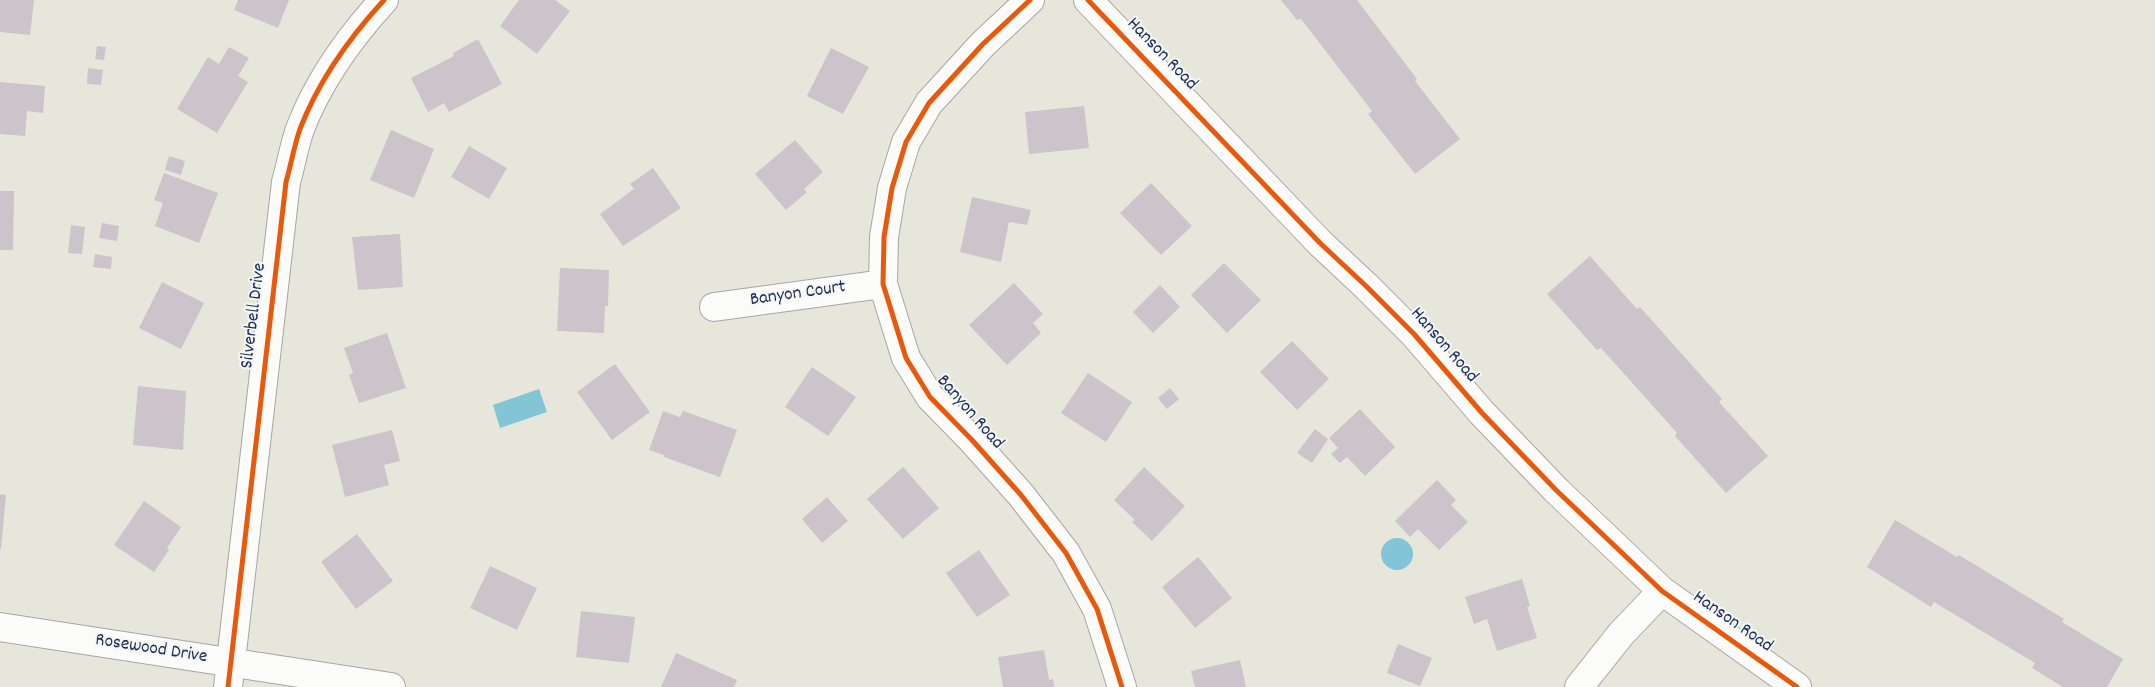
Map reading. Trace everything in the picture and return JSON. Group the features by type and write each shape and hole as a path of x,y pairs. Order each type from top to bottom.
{"street":[{"name":"Silverbell Drive","path":"229,675 286,182 300,130 323,82 364,22 384,0"},
{"name":"Banyon Road","path":"1030,0 983,44 929,103 906,142 890,198 884,237 883,284 906,358 930,397 972,440 1008,481 1066,553 1097,609 1122,687"},
{"name":"Hanson Road","path":"1088,0 1320,243 1414,334 1482,413 1543,476 1662,591 1798,687"},
{"name":"Banyon Court","path":"714,307 883,284"},
{"path":"1579,687 1621,634 1662,591"},
{"name":"Rosewood Drive","path":"0,627 229,675 391,687"}],"water":[{"path":"539,389 547,412 500,428 493,405"},
{"path":"1397,538 1409,542 1413,554 1409,566 1397,570 1385,566 1381,554 1385,542"}],"building":[{"path":"0,0 34,0 30,35 0,32"},
{"path":"238,0 289,0 278,28 234,10"},
{"path":"519,0 555,0 570,11 537,54 500,26"},
{"path":"1281,0 1357,0 1417,79 1415,81 1460,139 1415,174 1368,114 1372,111 1301,19 1297,20"},
{"path":"478,39 502,84 449,112 444,103 428,112 411,78 454,56 453,53"},
{"path":"97,46 106,47 104,60 95,59"},
{"path":"229,47 249,58 238,76 248,82 217,133 177,109 208,57 219,64"},
{"path":"831,48 869,67 843,114 807,96"},
{"path":"88,68 103,70 101,85 87,84"},
{"path":"0,82 45,86 43,113 27,111 25,136 0,134"},
{"path":"1084,106 1089,148 1029,154 1025,112"},
{"path":"391,130 434,149 414,198 370,180"},
{"path":"795,140 823,172 804,189 807,192 786,210 755,174"},
{"path":"469,146 507,168 489,199 451,177"},
{"path":"169,156 185,161 181,175 165,170"},
{"path":"653,168 681,208 623,246 600,214 634,189 630,184"},
{"path":"164,173 218,193 199,243 155,226 163,203 154,200"},
{"path":"1151,183 1192,226 1161,255 1120,213"},
{"path":"0,191 14,191 13,250 0,250"},
{"path":"972,197 1031,210 1027,225 1009,222 1001,262 960,252"},
{"path":"102,223 119,226 117,241 99,238"},
{"path":"71,225 85,227 82,254 68,253"},
{"path":"400,234 403,287 358,290 352,237"},
{"path":"95,254 112,257 111,269 93,267"},
{"path":"1590,256 1637,309 1640,307 1722,399 1719,402 1768,456 1726,493 1675,436 1677,433 1601,348 1597,350 1547,294"},
{"path":"1224,263 1261,300 1227,333 1191,295"},
{"path":"560,268 609,270 608,306 605,306 604,333 557,331"},
{"path":"162,282 204,303 181,349 139,328"},
{"path":"1014,283 1043,314 1033,323 1041,333 1007,365 969,325"},
{"path":"1160,285 1180,307 1153,333 1133,312"},
{"path":"387,333 406,388 359,403 349,375 353,373 344,348"},
{"path":"1292,341 1329,379 1297,410 1260,372"},
{"path":"615,364 650,412 612,440 577,392"},
{"path":"812,367 856,397 828,436 785,407"},
{"path":"1088,373 1132,402 1106,442 1061,413"},
{"path":"138,386 186,391 183,450 133,445"},
{"path":"1170,388 1179,399 1167,409 1158,398"},
{"path":"1360,409 1395,447 1365,476 1347,457 1340,463 1331,454 1338,448 1329,438"},
{"path":"663,411 680,417 683,411 737,430 720,477 649,450"},
{"path":"1315,429 1328,439 1312,463 1297,453"},
{"path":"392,430 400,461 384,465 389,485 345,497 332,445"},
{"path":"903,467 939,508 903,539 867,499"},
{"path":"1144,467 1185,506 1152,541 1132,522 1135,520 1114,500"},
{"path":"1437,480 1456,500 1451,505 1468,522 1439,550 1418,529 1410,537 1395,521"},
{"path":"0,494 6,495 1,549 0,549"},
{"path":"827,497 848,521 822,543 802,519"},
{"path":"144,501 181,527 167,548 169,550 154,572 114,545"},
{"path":"1895,520 1957,557 1959,555 2064,619 2062,622 2123,659 2107,687 2063,687 2032,668 2035,663 1934,602 1931,607 1867,567"},
{"path":"357,534 393,581 356,609 321,562"},
{"path":"979,550 1010,595 977,617 946,573"},
{"path":"1198,557 1232,598 1195,628 1162,587"},
{"path":"490,566 537,588 517,630 470,608"},
{"path":"1522,579 1530,606 1527,607 1537,638 1497,651 1487,619 1474,624 1465,597"},
{"path":"581,611 635,617 629,663 576,657"},
{"path":"1398,644 1432,658 1420,686 1387,673"},
{"path":"1044,650 1049,680 1053,679 1054,687 1003,687 998,657"},
{"path":"676,653 737,680 734,687 661,687"},
{"path":"1240,660 1246,687 1195,687 1191,671"}],"cycle path":[{"path":"228,687 286,182 300,129 316,94 347,45 384,0"},
{"path":"1030,0 983,44 929,103 906,142 892,188 884,237 883,284 906,358 930,397 972,440 1021,495 1066,553 1097,609 1122,687"},
{"path":"1088,0 1320,243 1414,334 1482,413 1556,490 1662,591 1797,687"}]}
